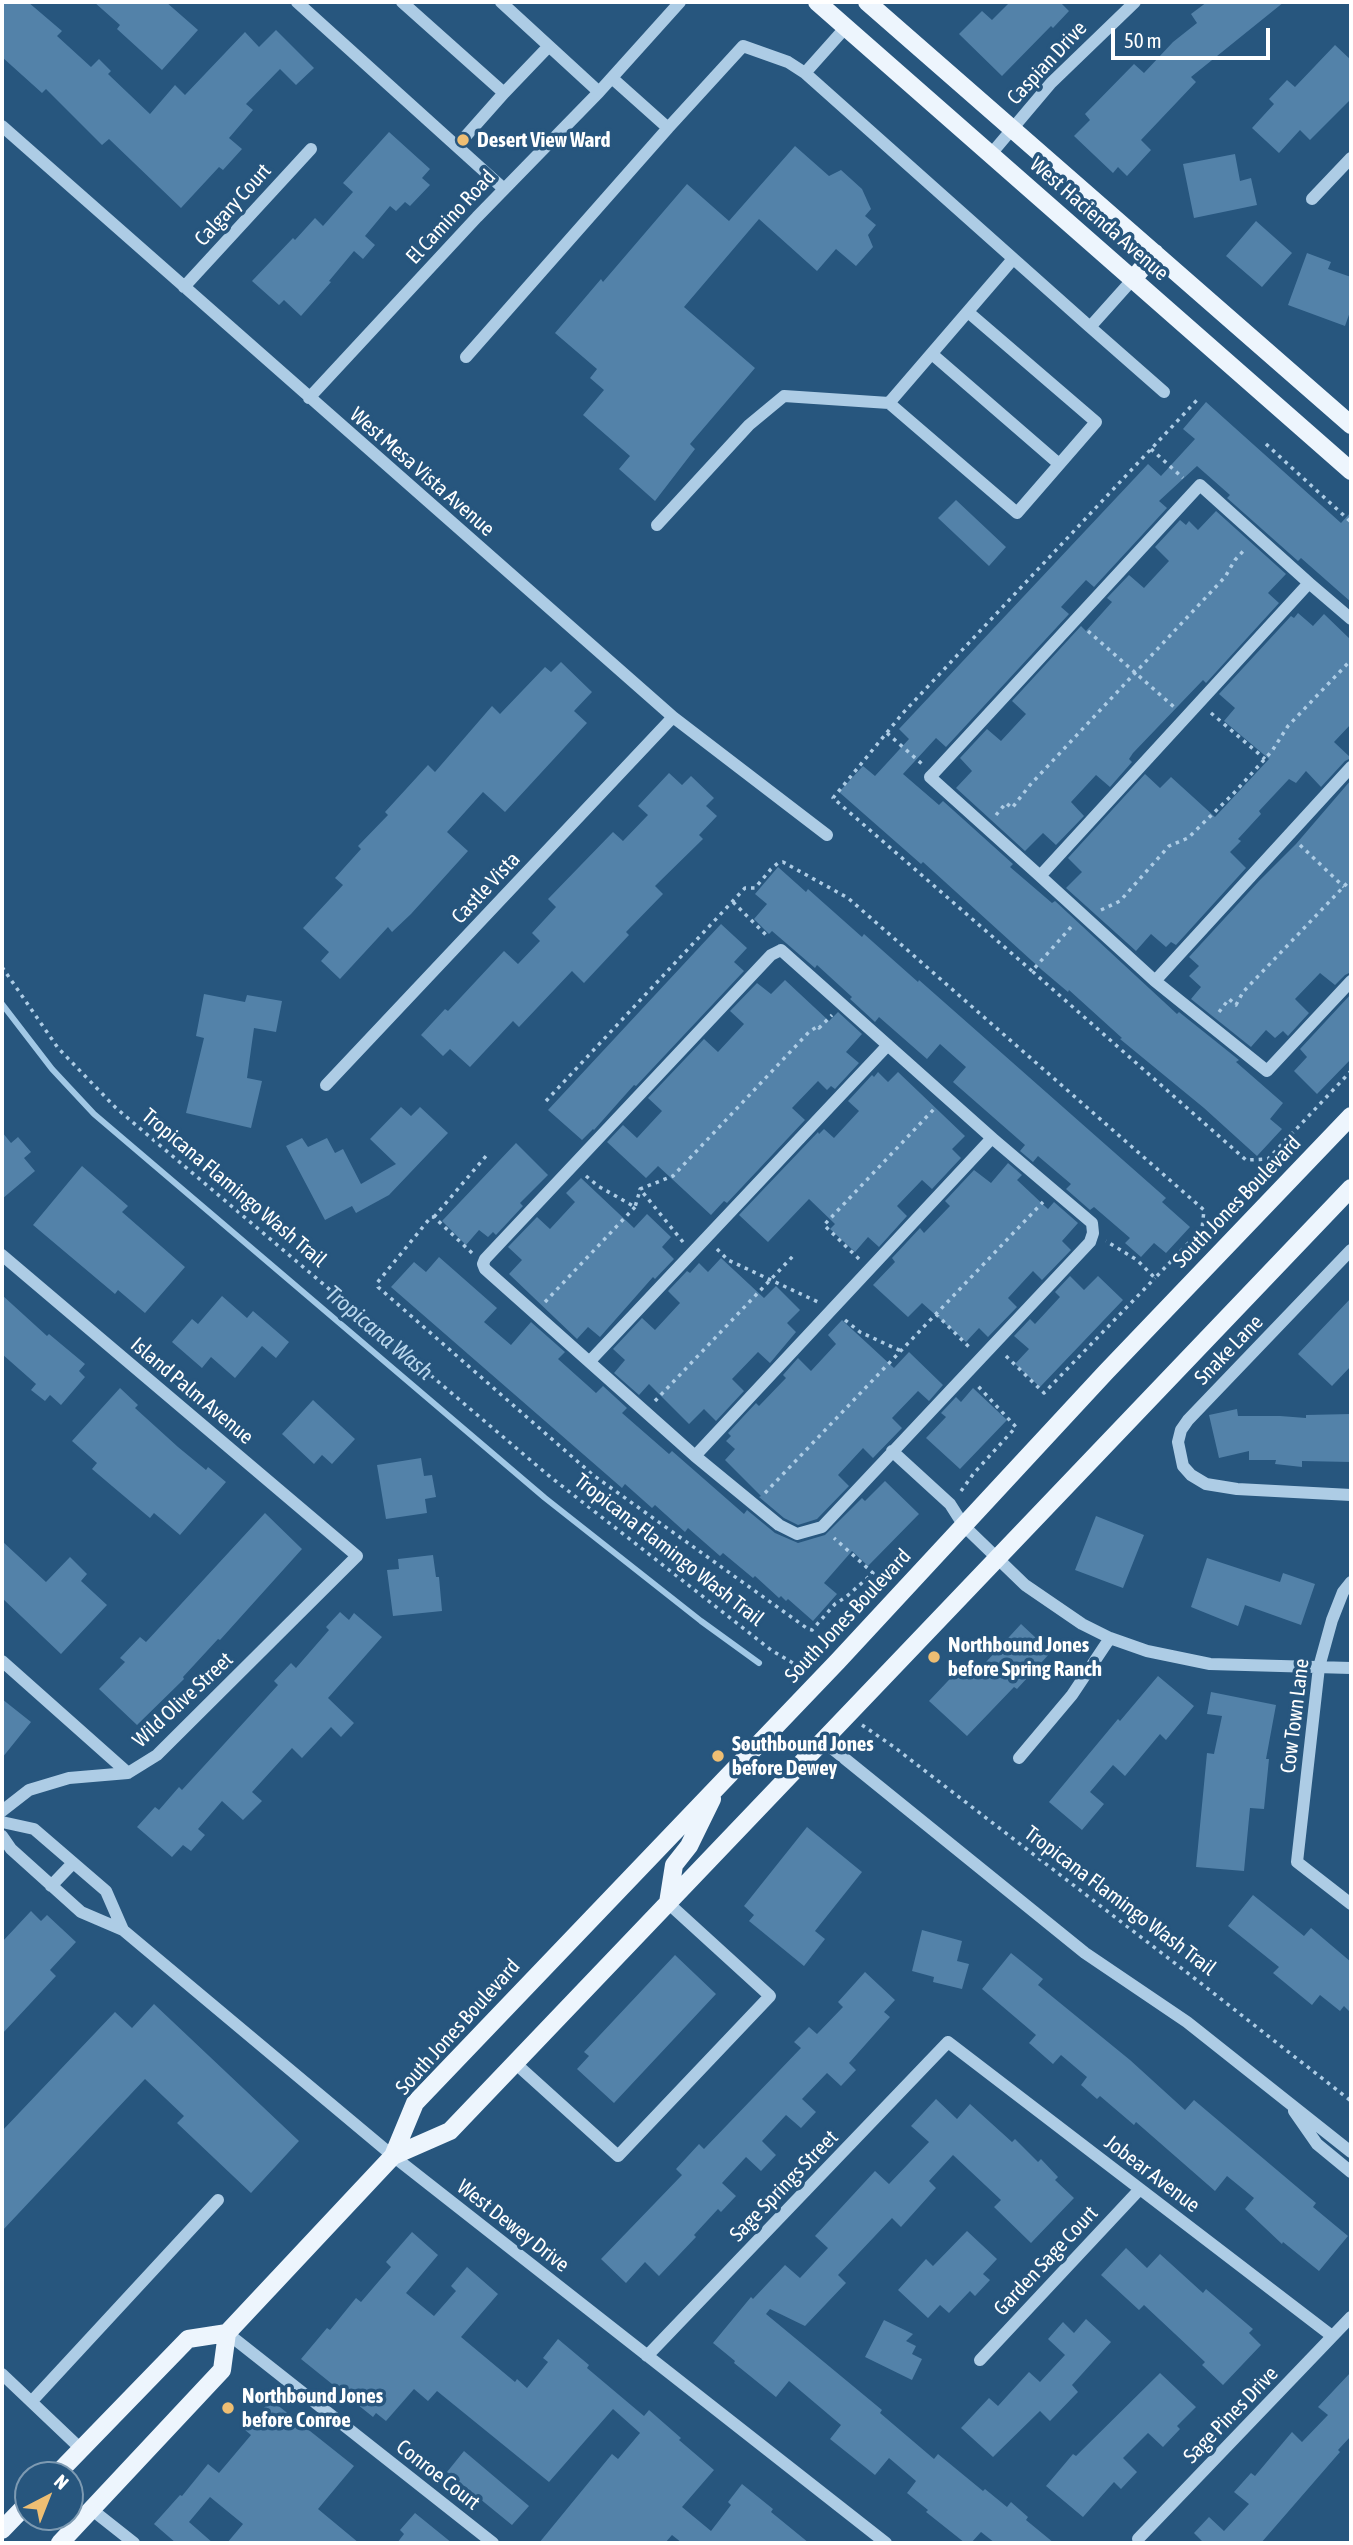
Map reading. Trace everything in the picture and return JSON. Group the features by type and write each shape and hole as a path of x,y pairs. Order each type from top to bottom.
{"main road":[{"name":"West Hacienda Avenue","path":"817,2 1351,471"},
{"name":"West Hacienda Avenue","path":"867,2 1351,425"},
{"path":"1133,279 1155,253"},
{"name":"South Jones Boulevard","path":"227,2333 393,2155 415,2103 964,1527 1106,1372 1351,1115"},
{"name":"South Jones Boulevard","path":"393,2155 450,2131 1351,1188"},
{"path":"668,1903 674,1866 689,1846 720,1783"},
{"path":"60,2543 222,2370 227,2333 188,2339 69,2461"}],"street":[{"path":"297,2 505,189"},
{"path":"402,2 504,93"},
{"path":"501,2 599,92"},
{"name":"El Camino Road","path":"309,398 599,92 680,2"},
{"name":"Caspian Drive","path":"991,154 1051,83 1135,2"},
{"path":"805,73 846,27"},
{"path":"457,146 549,46"},
{"path":"466,357 743,46 788,62 805,73 1164,392"},
{"path":"612,78 668,128"},
{"name":"West Mesa Vista Avenue","path":"2,126 673,717 827,835"},
{"name":"Calgary Court","path":"184,287 311,149"},
{"path":"1312,199 1351,158"},
{"path":"889,403 1013,259"},
{"path":"1090,327 1133,279"},
{"path":"657,525 749,425 784,396 889,403 1017,513 1096,422 968,312"},
{"path":"932,354 1059,464"},
{"path":"1351,619 1200,485 930,777 1154,981 1267,1071 1351,981"},
{"path":"1040,876 1309,583"},
{"name":"Castle Vista","path":"326,1085 673,717"},
{"path":"1154,981 1351,767"},
{"path":"781,950 1092,1223 1090,1242 822,1527 797,1534 779,1525 695,1456 485,1269 483,1264 771,955 781,950"},
{"path":"590,1361 888,1045"},
{"path":"695,1456 992,1138"},
{"name":"Snake Lane","path":"1351,1250 1188,1420 1181,1430 1178,1442 1183,1466 1191,1475 1206,1484 1237,1489 1351,1495"},
{"name":"Island Palm Avenue","path":"2,1255 357,1556"},
{"path":"892,1451 950,1504 964,1527 1026,1585 1082,1624 1110,1638 1147,1651 1210,1664 1351,1668"},
{"name":"Wild Olive Street","path":"2,1811 29,1790 69,1778 128,1773 157,1755 357,1556"},
{"name":"Cow Town Lane","path":"1351,1582 1343,1592 1332,1620 1319,1667 1297,1862 1351,1904"},
{"path":"1019,1758 1072,1695 1110,1638"},
{"path":"2,1661 128,1773"},
{"path":"823,1741 1085,1954 1186,2022 1351,2152"},
{"name":"West Dewey Drive","path":"2,1822 34,1829 106,1891 123,1930"},
{"name":"West Dewey Drive","path":"2,1836 11,1849 80,1912 123,1930 393,2155 886,2543"},
{"path":"51,1886 73,1863"},
{"path":"515,2063 618,2156 770,1996 668,1903"},
{"name":"Jobear Avenue","path":"948,2042 1332,2336"},
{"name":"Sage Springs Street","path":"647,2356 948,2042"},
{"path":"1286,2099 1317,2144 1351,2172"},
{"name":"Garden Sage Court","path":"980,2360 1140,2189"},
{"path":"32,2401 218,2200"},
{"name":"Sage Pines Drive","path":"1138,2539 1351,2317"},
{"name":"Conroe Court","path":"227,2333 493,2543"},
{"path":"2,2374 81,2449"},
{"path":"91,2509 134,2543"}],"path":[{"path":"1266,444 1351,522"},
{"path":"1151,449 1195,489"},
{"path":"986,827 1006,803 1013,808 1030,785 1225,578 1236,560 1257,536"},
{"path":"1065,631 1088,631 1175,708 1208,710 1265,759"},
{"path":"887,733 933,774"},
{"path":"1301,822 1298,843 1344,887"},
{"path":"1208,1024 1229,999 1236,1005 1243,992 1351,879"},
{"path":"733,902 781,950"},
{"name":"Tropicana Flamingo Wash Trail","path":"2,967 62,1053 116,1108 548,1475 771,1650 801,1667"},
{"path":"870,1269 824,1225 937,1105 938,1089"},
{"path":"486,1156 434,1217 431,1217 377,1283 378,1287 593,1475 812,1630 835,1604 846,1598 873,1573 822,1527"},
{"path":"574,1165 598,1186 635,1207"},
{"path":"535,1313 635,1207 640,1189"},
{"path":"743,1496 762,1496 1054,1190"},
{"path":"434,1217 483,1264"},
{"path":"643,1409 654,1402 794,1255"},
{"path":"936,1314 975,1352 1004,1355 1044,1393 1155,1278"},
{"path":"950,1504 1016,1427 977,1388 975,1363"},
{"name":"Tropicana Flamingo Wash Trail","path":"867,1729 894,1747 1351,2101"}],"building":[{"path":"2,2 28,2 62,31 57,36 91,67 99,59 111,71 108,74 150,114 175,85 185,95 245,32 259,47 276,30 314,68 296,85 280,69 246,104 253,110 229,138 242,149 223,170 219,167 181,208 109,139 102,145 46,89 42,93 2,57"},
{"path":"94,2 166,2 198,30 162,70 117,29 120,25"},
{"path":"1010,2 1060,2 1069,11 1002,76 959,34 982,11 992,20"},
{"path":"1207,2 1284,2 1191,77 1196,82 1141,140 1151,150 1127,176 1118,167 1113,173 1074,136 1090,120 1085,114 1134,64 1144,73 1173,42 1197,23 1191,14"},
{"path":"1335,45 1351,60 1351,99 1310,140 1300,130 1279,153 1252,128 1274,104 1269,99 1287,80 1295,87"},
{"path":"389,132 430,169 422,178 430,185 410,206 405,202 396,211 390,206 365,236 375,245 363,259 354,251 301,316 284,300 279,305 252,281 315,218 323,226 353,192 343,183"},
{"path":"795,146 829,176 841,170 862,189 871,209 865,216 876,225 868,235 873,247 856,266 836,249 817,271 759,219 684,307 755,368 690,444 695,449 655,501 619,469 630,456 583,415 604,390 590,378 597,369 555,333 601,279 603,282 687,184 729,221"},
{"path":"1235,154 1240,181 1251,178 1257,205 1194,218 1183,164"},
{"path":"1256,221 1292,253 1262,287 1226,256"},
{"path":"1307,253 1331,262 1328,269 1351,277 1351,309 1345,326 1288,305"},
{"path":"1206,402 1341,523 1351,512 1351,602 1301,558 1298,561 1227,498 1230,495 1197,466 1159,501 1167,508 1094,587 1086,580 1061,607 1069,614 946,747 936,738 903,774 939,805 943,801 1013,864 1010,867 1052,903 1055,901 1177,1014 1179,1012 1239,1060 1236,1062 1283,1103 1270,1119 1282,1129 1257,1156 1120,1039 1122,1038 1069,990 1068,992 1042,970 923,862 921,864 839,792 863,766 875,776 909,739 899,729 1148,464 1161,476 1195,439 1183,429"},
{"path":"956,500 1006,547 989,566 938,518"},
{"path":"1216,511 1286,574 1268,593 1279,603 1206,683 1203,680 1133,753 1129,759 1132,762 1110,787 1096,775 1071,802 1084,816 1056,845 1043,833 1025,851 956,788 972,771 960,758 987,729 1001,741 1026,714 1012,701 1081,626 1086,631 1112,602 1107,598 1129,575 1144,588 1169,561 1155,547 1180,520 1186,525 1189,521 1198,530"},
{"path":"1298,613 1313,626 1324,614 1351,640 1351,724 1334,742 1351,758 1321,787 1306,771 1296,783 1289,779 1259,811 1261,814 1230,852 1246,868 1176,945 1171,942 1166,947 1151,934 1136,951 1066,888 1082,872 1068,858 1145,774 1160,788 1171,777 1215,817 1269,759 1224,721 1235,708 1219,694 1291,616 1294,618"},
{"path":"561,662 592,692 574,711 587,723 505,812 483,792 447,832 468,851 411,914 392,932 388,927 340,979 321,961 329,952 303,928 343,885 335,878 361,849 358,846 388,815 385,812 428,765 435,772 492,706 500,714 545,667 551,672"},
{"path":"669,773 682,785 691,776 714,798 706,806 717,816 699,835 703,839 655,886 663,894 626,932 629,935 584,983 572,971 519,1027 513,1021 470,1067 450,1049 443,1056 421,1035 445,1009 448,1011 504,951 518,964 540,941 532,933 556,907 548,899 613,832 623,841 648,815 638,806"},
{"path":"1351,780 1351,972 1335,985 1320,973 1295,999 1309,1013 1288,1036 1283,1031 1275,1038 1266,1030 1251,1047 1191,999 1201,987 1189,976 1199,966 1189,957 1296,844"},
{"path":"778,867 806,892 808,889 862,937 864,934 918,982 919,980 1166,1198 1162,1202 1190,1227 1166,1253 1154,1243 1141,1257 1125,1243 1130,1238 1094,1207 1090,1210 1066,1189 1071,1184 1038,1156 1033,1162 1020,1151 1025,1145 953,1082 966,1067 940,1044 927,1059 879,1017 875,1022 817,965 815,968 772,931 769,934 754,919 767,904 755,894"},
{"path":"721,924 747,948 734,962 744,971 582,1140 548,1110"},
{"path":"785,980 829,1021 838,1012 862,1034 846,1052 859,1063 835,1089 831,1086 827,1090 818,1081 792,1108 805,1120 727,1203 724,1201 711,1215 658,1166 646,1178 607,1142 623,1125 637,1138 662,1111 648,1098 704,1039 718,1052 744,1024 730,1011 757,983 771,994"},
{"path":"204,994 245,1002 247,995 282,1001 276,1032 254,1028 247,1078 262,1081 251,1128 186,1113 204,1038 196,1036"},
{"path":"1351,994 1351,1059 1317,1094 1294,1071 1307,1057 1300,1049"},
{"path":"878,1072 888,1082 898,1072 965,1136 952,1149 961,1158 932,1189 922,1180 897,1206 907,1216 879,1247 868,1237 855,1252 830,1229 835,1224 809,1199 768,1242 739,1215 818,1132 819,1134 824,1129 834,1138 859,1111 848,1101"},
{"path":"401,1107 411,1116 420,1107 448,1133 389,1195 356,1213 352,1206 325,1220 286,1146 302,1138 308,1147 327,1138 335,1153 343,1149 361,1184 396,1164 370,1139"},
{"path":"2,1132 11,1143 18,1137 31,1152 24,1158 35,1171 2,1199"},
{"path":"516,1143 548,1175 520,1203 523,1206 496,1235 493,1232 488,1237 479,1230 466,1245 442,1221"},
{"path":"1008,1163 1022,1175 1017,1180 1048,1209 1054,1202 1078,1223 1062,1241 1071,1250 1042,1280 1033,1271 1008,1298 1017,1307 988,1337 979,1328 966,1342 922,1303 908,1317 873,1285 895,1262 892,1258 920,1228 924,1233 950,1206 945,1201 974,1170 991,1183"},
{"path":"82,1166 128,1206 122,1212 185,1267 145,1313 118,1290 115,1294 33,1225"},
{"path":"581,1178 634,1228 647,1214 671,1237 662,1247 674,1259 655,1279 653,1277 600,1337 588,1327 577,1339 509,1274 522,1260 508,1247 537,1217 550,1229 575,1202 566,1193"},
{"path":"439,1257 497,1308 484,1322 511,1345 531,1322 565,1352 558,1359 596,1393 603,1386 627,1408 622,1413 669,1454 672,1451 744,1514 747,1510 775,1533 798,1543 825,1535 862,1498 865,1501 885,1481 919,1514 868,1566 852,1551 824,1583 837,1594 813,1621 788,1599 786,1601 781,1596 779,1598 755,1576 753,1578 723,1553 720,1556 688,1528 685,1532 655,1505 652,1508 625,1484 622,1488 391,1287 414,1262 426,1272"},
{"path":"721,1258 764,1298 776,1286 800,1310 787,1323 796,1332 770,1363 758,1352 732,1379 744,1391 716,1421 704,1409 689,1424 649,1384 639,1395 614,1373 625,1360 613,1349 642,1318 655,1330 680,1303 668,1291 687,1271 690,1273 699,1263 708,1272"},
{"path":"1070,1276 1084,1290 1098,1276 1123,1300 1040,1387 1015,1364 1029,1349 1014,1336 1030,1319 1035,1324 1060,1297 1055,1292"},
{"path":"2,1295 47,1336 49,1334 85,1364 79,1371 85,1377 61,1405 50,1395 45,1401 31,1390 36,1384 2,1354"},
{"path":"222,1296 247,1318 253,1311 289,1342 276,1358 262,1346 235,1378 211,1357 202,1368 172,1342 192,1319 198,1324"},
{"path":"1351,1298 1351,1366 1332,1386 1298,1354"},
{"path":"842,1320 894,1368 909,1352 943,1385 929,1401 918,1391 892,1418 902,1428 873,1458 863,1448 838,1475 849,1486 817,1519 798,1525 784,1518 759,1497 761,1496 725,1460 735,1449 726,1441 731,1436 728,1433 756,1403 759,1406 786,1378 783,1375 798,1358 811,1371 836,1344 828,1335"},
{"path":"120,1388 138,1405 135,1408 178,1447 226,1482 180,1535 154,1513 150,1518 92,1469 97,1463 72,1441"},
{"path":"973,1388 1007,1420 960,1469 926,1438 946,1417 941,1413 956,1397 961,1402"},
{"path":"313,1400 355,1439 332,1464 322,1455 314,1464 282,1434"},
{"path":"1237,1409 1238,1416 1306,1418 1306,1415 1351,1414 1351,1462 1302,1461 1302,1467 1275,1464 1276,1460 1249,1460 1249,1451 1219,1458 1209,1415"},
{"path":"421,1458 424,1476 432,1475 436,1497 425,1499 427,1513 386,1519 377,1465"},
{"path":"265,1513 302,1549 184,1679 137,1725 99,1689 125,1662 120,1658 140,1637 146,1642"},
{"path":"1096,1516 1144,1535 1123,1588 1075,1570"},
{"path":"2,1541 46,1582 70,1557 87,1574 81,1581 107,1605 61,1654 2,1598"},
{"path":"433,1555 436,1577 439,1577 442,1611 393,1616 387,1570 399,1569 398,1559"},
{"path":"1207,1558 1280,1582 1283,1573 1315,1584 1301,1625 1245,1605 1238,1626 1191,1607"},
{"path":"340,1612 349,1620 354,1613 382,1637 328,1698 354,1723 341,1737 331,1727 302,1758 292,1748 252,1792 262,1801 243,1820 222,1801 198,1829 205,1835 191,1851 183,1845 172,1857 137,1827 155,1807 159,1810 179,1787 182,1790 278,1685 274,1681 291,1663 296,1668 329,1630 326,1627"},
{"path":"1021,1624 1051,1652 1017,1689 1014,1687 967,1736 929,1701 964,1664 975,1674"},
{"path":"1158,1676 1194,1706 1166,1740 1160,1734 1125,1776 1113,1765 1090,1792 1104,1804 1082,1830 1049,1802 1118,1719 1120,1721"},
{"path":"1211,1692 1276,1705 1266,1759 1269,1759 1264,1809 1250,1808 1244,1871 1196,1867 1207,1753 1214,1754 1222,1716 1207,1714"},
{"path":"2,1699 31,1722 2,1758"},
{"path":"807,1827 862,1872 815,1931 825,1939 804,1966 749,1921 754,1915 744,1906"},
{"path":"1253,1895 1304,1936 1311,1928 1351,1962 1351,2013 1344,2006 1340,2011 1320,1995 1312,2005 1273,1973 1279,1967 1228,1926"},
{"path":"31,1911 41,1921 47,1915 76,1942 50,1970 56,1976 2,2034 2,1942"},
{"path":"922,1930 962,1941 957,1961 969,1964 962,1989 933,1982 934,1977 912,1971"},
{"path":"1011,1953 1043,1979 1038,1985 1130,2060 1185,2110 1194,2100 1316,2203 1313,2207 1348,2236 1319,2271 1283,2242 1282,2244 1245,2209 1254,2198 1227,2176 1215,2191 1136,2122 1134,2125 1100,2096 1097,2099 1081,2085 1087,2077 1061,2055 1053,2064 1029,2043 1036,2035 982,1989"},
{"path":"675,1955 716,1994 614,2103 577,2069 589,2056 584,2052"},
{"path":"865,1972 895,2000 884,2012 890,2017 849,2063 856,2070 841,2086 827,2073 802,2099 816,2112 801,2128 786,2115 762,2141 776,2155 761,2171 746,2157 722,2183 736,2196 721,2212 718,2209 659,2276 645,2262 626,2283 601,2259 682,2175 676,2169 699,2144 704,2149 801,2048 794,2042 809,2027 817,2034 843,2007 838,2002"},
{"path":"154,2004 299,2141 251,2193 177,2123 184,2116 145,2079 2,2231 2,2131 115,2012 132,2028"},
{"path":"936,2099 957,2119 970,2104 1012,2142 1015,2139 1038,2162 1041,2159 1058,2177 1055,2180 1074,2198 1031,2243 994,2207 1001,2200 953,2155 929,2181 936,2188 901,2227 892,2218 838,2275 846,2283 805,2326 770,2309 766,2314 882,2410 880,2413 934,2459 938,2454 1007,2507 1011,2502 1028,2517 1026,2520 1054,2543 995,2543 981,2532 971,2543 965,2543 907,2493 916,2481 889,2458 875,2475 830,2439 841,2425 789,2381 776,2397 713,2343 751,2297 753,2299 785,2265 800,2278 828,2248 815,2236 875,2171 889,2184 929,2142 911,2126"},
{"path":"967,2231 997,2259 983,2274 990,2280 975,2296 970,2291 949,2313 940,2305 928,2318 898,2290 926,2259 933,2266"},
{"path":"412,2232 438,2255 406,2293 434,2316 456,2291 451,2286 467,2267 498,2294 461,2337 515,2382 517,2379 527,2388 548,2362 543,2358 558,2339 589,2365 587,2368 644,2416 649,2410 714,2470 682,2507 711,2531 731,2505 728,2502 742,2484 809,2543 682,2543 672,2535 665,2543 539,2543 612,2454 618,2459 640,2433 613,2409 549,2482 437,2391 428,2401 414,2389 386,2421 376,2413 373,2417 301,2359 327,2328 330,2330 356,2298 361,2302 391,2267 386,2262"},
{"path":"1126,2248 1147,2268 1160,2254 1203,2293 1206,2289 1253,2329 1249,2333 1261,2345 1223,2385 1202,2365 1205,2362 1144,2305 1139,2310 1101,2275"},
{"path":"1086,2319 1111,2342 1072,2385 1078,2392 1050,2421 1040,2411 993,2457 961,2428 989,2398 998,2406 1029,2372 1040,2382 1065,2355 1048,2339 1063,2322 1074,2333"},
{"path":"884,2320 913,2334 906,2341 916,2346 912,2354 922,2359 912,2380 865,2357"},
{"path":"1351,2372 1351,2436 1338,2450 1340,2452 1261,2543 1204,2543 1194,2533 1209,2517 1224,2531 1249,2504 1234,2492 1251,2473 1255,2476 1292,2432 1302,2442 1328,2415 1318,2407"},
{"path":"1160,2373 1196,2407 1177,2426 1180,2429 1163,2447 1148,2433 1123,2458 1137,2472 1121,2489 1114,2482 1083,2517 1046,2486 1073,2454 1076,2456"},
{"path":"271,2400 354,2466 318,2509 359,2543 227,2543 243,2524 210,2497 189,2522 213,2543 176,2543 154,2524 208,2464 219,2473 251,2435 245,2430"},
{"path":"464,2451 529,2506 512,2525 447,2472"},
{"path":"415,2513 452,2543 397,2543 404,2534 400,2530"}],"waterway":[{"name":"Tropicana Wash","path":"2,1004 52,1069 94,1114 545,1498 701,1621 759,1663"}],"place":[{"name":"Desert View Ward","path":"463,140"},
{"name":"Northbound Jones before Spring Ranch","path":"934,1657"},
{"name":"Southbound Jones before Dewey","path":"718,1756"},
{"name":"Northbound Jones before Conroe","path":"228,2408"}]}
